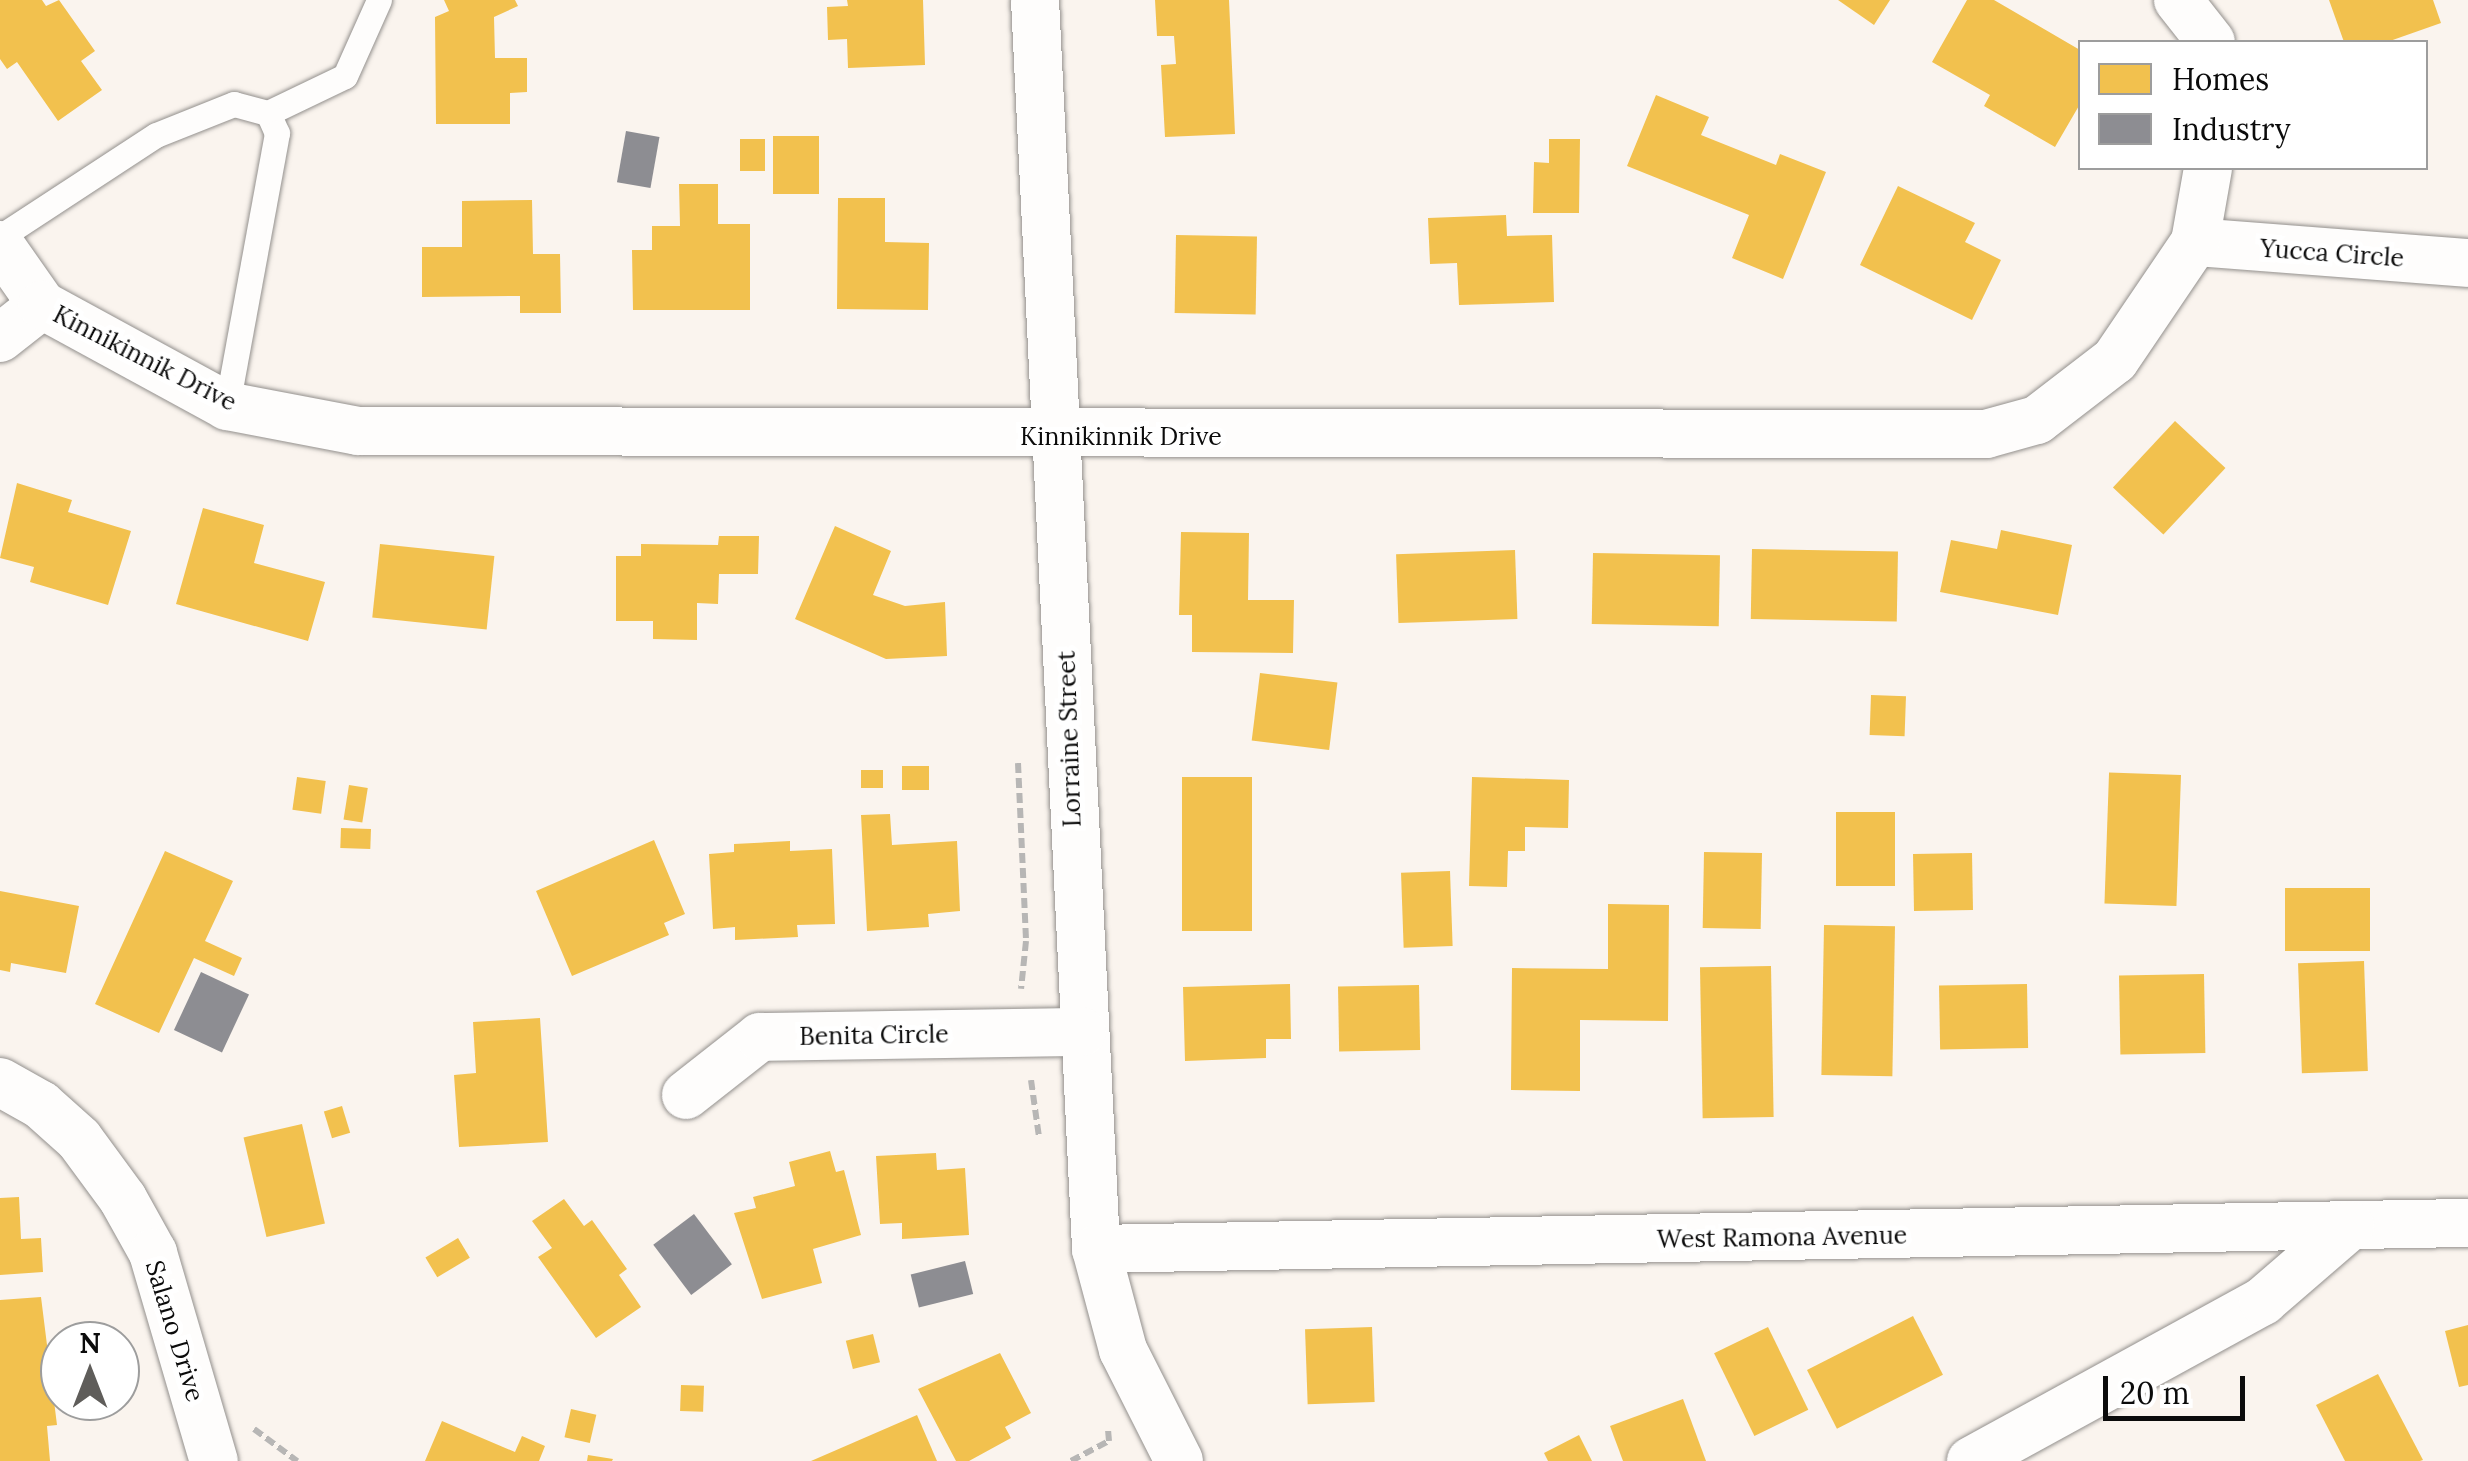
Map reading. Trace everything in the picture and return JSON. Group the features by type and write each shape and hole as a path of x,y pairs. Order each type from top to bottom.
{"street":[{"name":"Lorraine Street","path":"1034,0 1082,1032 1096,1250 1124,1350 1180,1461"},
{"path":"2178,0 2210,40"},
{"path":"2195,242 2208,170"},
{"name":"Kinnikinnik Drive","path":"0,338 42,306 227,406 358,431 1056,437 1986,434 2038,420 2079,394 2115,360 2195,242"},
{"name":"Yucca Circle","path":"2195,242 2468,263"},
{"path":"0,246 42,306"},
{"name":"Benita Circle","path":"686,1094 760,1037 1082,1032"},
{"name":"Salano Drive","path":"0,1082 41,1105 80,1138 122,1199 153,1254 214,1461"},
{"name":"West Ramona Avenue","path":"1096,1250 2468,1222"},
{"path":"1971,1461 2263,1300 2350,1226"}],"lane":[{"path":"0,236 156,136 234,104 268,114 345,76 379,0"},
{"path":"227,406 277,133 268,114"}],"building: Homes":[{"path":"0,0 42,0 46,6 59,0 95,51 81,61 102,90 58,121 17,62 7,69 0,59"},
{"path":"444,0 515,0 518,6 494,17 495,58 527,58 527,92 510,93 510,124 436,124 435,17 449,11"},
{"path":"847,0 923,0 925,65 848,68 847,39 828,40 827,7 848,6"},
{"path":"1155,0 1229,0 1235,134 1165,137 1161,65 1176,64 1174,36 1157,36"},
{"path":"1838,0 1890,0 1874,25"},
{"path":"1967,0 1994,0 2078,49 2078,107 2055,147 1984,106 1990,95 1932,62"},
{"path":"2329,0 2433,0 2441,23 2393,40 2343,40"},
{"path":"1656,95 1709,117 1701,135 1776,165 1780,154 1826,172 1783,279 1732,258 1749,215 1627,166"},
{"path":"773,136 819,136 819,194 773,194"},
{"path":"740,139 765,139 765,171 740,171"},
{"path":"1549,139 1580,139 1579,213 1533,213 1534,162 1549,163"},
{"path":"679,184 718,184 718,224 750,224 750,310 633,310 632,250 652,250 652,226 680,226"},
{"path":"1898,186 1975,223 1965,242 2001,260 1972,320 1860,265"},
{"path":"838,198 885,198 885,242 929,243 928,310 837,309"},
{"path":"532,200 533,254 560,254 561,313 520,313 520,296 422,297 422,247 462,247 462,201"},
{"path":"1506,215 1507,236 1552,235 1554,302 1459,305 1457,263 1430,264 1428,218"},
{"path":"1176,235 1257,236 1256,314 1175,313"},
{"path":"2175,421 2225,468 2163,535 2113,488"},
{"path":"17,483 72,500 68,512 131,531 108,605 30,582 34,567 0,558"},
{"path":"203,508 264,525 254,563 325,582 308,641 176,604"},
{"path":"835,526 891,551 873,595 905,606 945,602 947,656 886,659 795,619"},
{"path":"2001,530 2072,545 2058,615 1940,592 1951,540 1997,549"},
{"path":"1181,532 1249,533 1248,600 1294,600 1293,653 1192,652 1192,615 1179,615"},
{"path":"719,536 759,536 758,574 719,574 718,604 697,603 697,640 653,639 653,621 616,621 616,556 641,556 641,544 718,545"},
{"path":"380,544 494,556 487,630 372,618"},
{"path":"1752,549 1898,552 1897,622 1751,619"},
{"path":"1515,550 1517,619 1398,623 1396,554"},
{"path":"1593,553 1720,555 1719,626 1592,624"},
{"path":"1260,673 1337,683 1329,750 1252,740"},
{"path":"1871,695 1906,696 1905,736 1870,735"},
{"path":"902,766 929,766 929,790 902,790"},
{"path":"861,770 883,770 883,788 861,788"},
{"path":"2109,772 2181,775 2176,906 2104,903"},
{"path":"297,777 326,781 321,814 292,810"},
{"path":"1182,777 1252,777 1252,931 1182,931"},
{"path":"1472,777 1569,780 1568,828 1525,827 1525,851 1508,851 1507,887 1469,886"},
{"path":"349,785 368,788 362,823 344,820"},
{"path":"1836,812 1895,812 1895,886 1836,886"},
{"path":"890,814 892,845 957,841 960,911 928,914 929,927 867,931 861,815"},
{"path":"341,828 371,829 370,849 340,848"},
{"path":"654,840 685,914 664,923 669,935 572,976 536,891"},
{"path":"790,841 790,851 832,849 835,924 797,925 798,937 735,940 735,927 713,929 709,854 734,852 734,844"},
{"path":"165,851 233,881 205,941 242,958 234,976 194,958 159,1033 95,1004"},
{"path":"1704,852 1762,853 1761,929 1703,928"},
{"path":"1972,853 1973,910 1914,911 1913,854"},
{"path":"1450,871 1453,946 1404,948 1401,873"},
{"path":"2285,888 2370,888 2370,951 2285,951"},
{"path":"0,891 79,906 66,973 11,963 10,972 0,970"},
{"path":"1608,904 1669,905 1668,1021 1580,1020 1580,1091 1511,1090 1512,968 1608,969"},
{"path":"1824,925 1895,926 1892,1076 1821,1075"},
{"path":"2364,961 2368,1071 2302,1073 2298,963"},
{"path":"1771,966 1774,1117 1703,1118 1700,967"},
{"path":"2204,974 2205,1053 2120,1054 2119,975"},
{"path":"1290,984 1291,1039 1266,1039 1266,1058 1185,1061 1183,987"},
{"path":"2027,984 2028,1048 1940,1050 1939,986"},
{"path":"1419,985 1420,1050 1339,1051 1338,986"},
{"path":"540,1018 548,1142 459,1147 454,1075 476,1073 473,1022"},
{"path":"342,1106 350,1133 332,1138 324,1112"},
{"path":"302,1124 325,1223 266,1237 244,1137"},
{"path":"830,1151 836,1172 844,1170 861,1235 813,1249 822,1283 762,1299 734,1213 756,1208 753,1197 795,1186 789,1162"},
{"path":"936,1153 937,1170 965,1168 969,1235 902,1239 902,1223 880,1224 876,1156"},
{"path":"19,1197 21,1239 41,1238 43,1272 0,1275 0,1198"},
{"path":"564,1199 584,1226 592,1220 627,1269 619,1275 641,1307 596,1338 538,1257 552,1248 532,1221"},
{"path":"458,1238 470,1258 437,1277 425,1258"},
{"path":"41,1297 44,1321 40,1321 40,1421 56,1421 57,1425 47,1426 50,1461 0,1461 0,1300"},
{"path":"1913,1316 1943,1375 1837,1429 1807,1370"},
{"path":"2468,1325 2468,1385 2459,1387 2445,1331"},
{"path":"1372,1327 1375,1402 1308,1404 1305,1329"},
{"path":"1768,1327 1808,1410 1754,1436 1714,1353"},
{"path":"873,1334 880,1362 853,1369 846,1341"},
{"path":"1000,1353 1031,1413 1005,1427 1011,1438 969,1461 956,1461 918,1389"},
{"path":"2378,1374 2423,1460 2345,1461 2316,1405"},
{"path":"681,1385 704,1386 703,1412 680,1411"},
{"path":"1683,1399 1706,1461 1623,1461 1610,1426"},
{"path":"571,1409 596,1415 590,1443 564,1437"},
{"path":"917,1415 937,1461 811,1461"},
{"path":"442,1421 515,1452 522,1436 545,1446 539,1461 425,1461"},
{"path":"1579,1435 1592,1461 1548,1461 1544,1453"},
{"path":"588,1455 613,1459 587,1461"}],"building: Industry":[{"path":"626,131 659,137 650,188 617,182"},
{"path":"201,972 249,994 222,1052 174,1030"},
{"path":"694,1214 732,1264 691,1295 653,1245"},
{"path":"965,1261 973,1294 919,1308 911,1275"}]}
